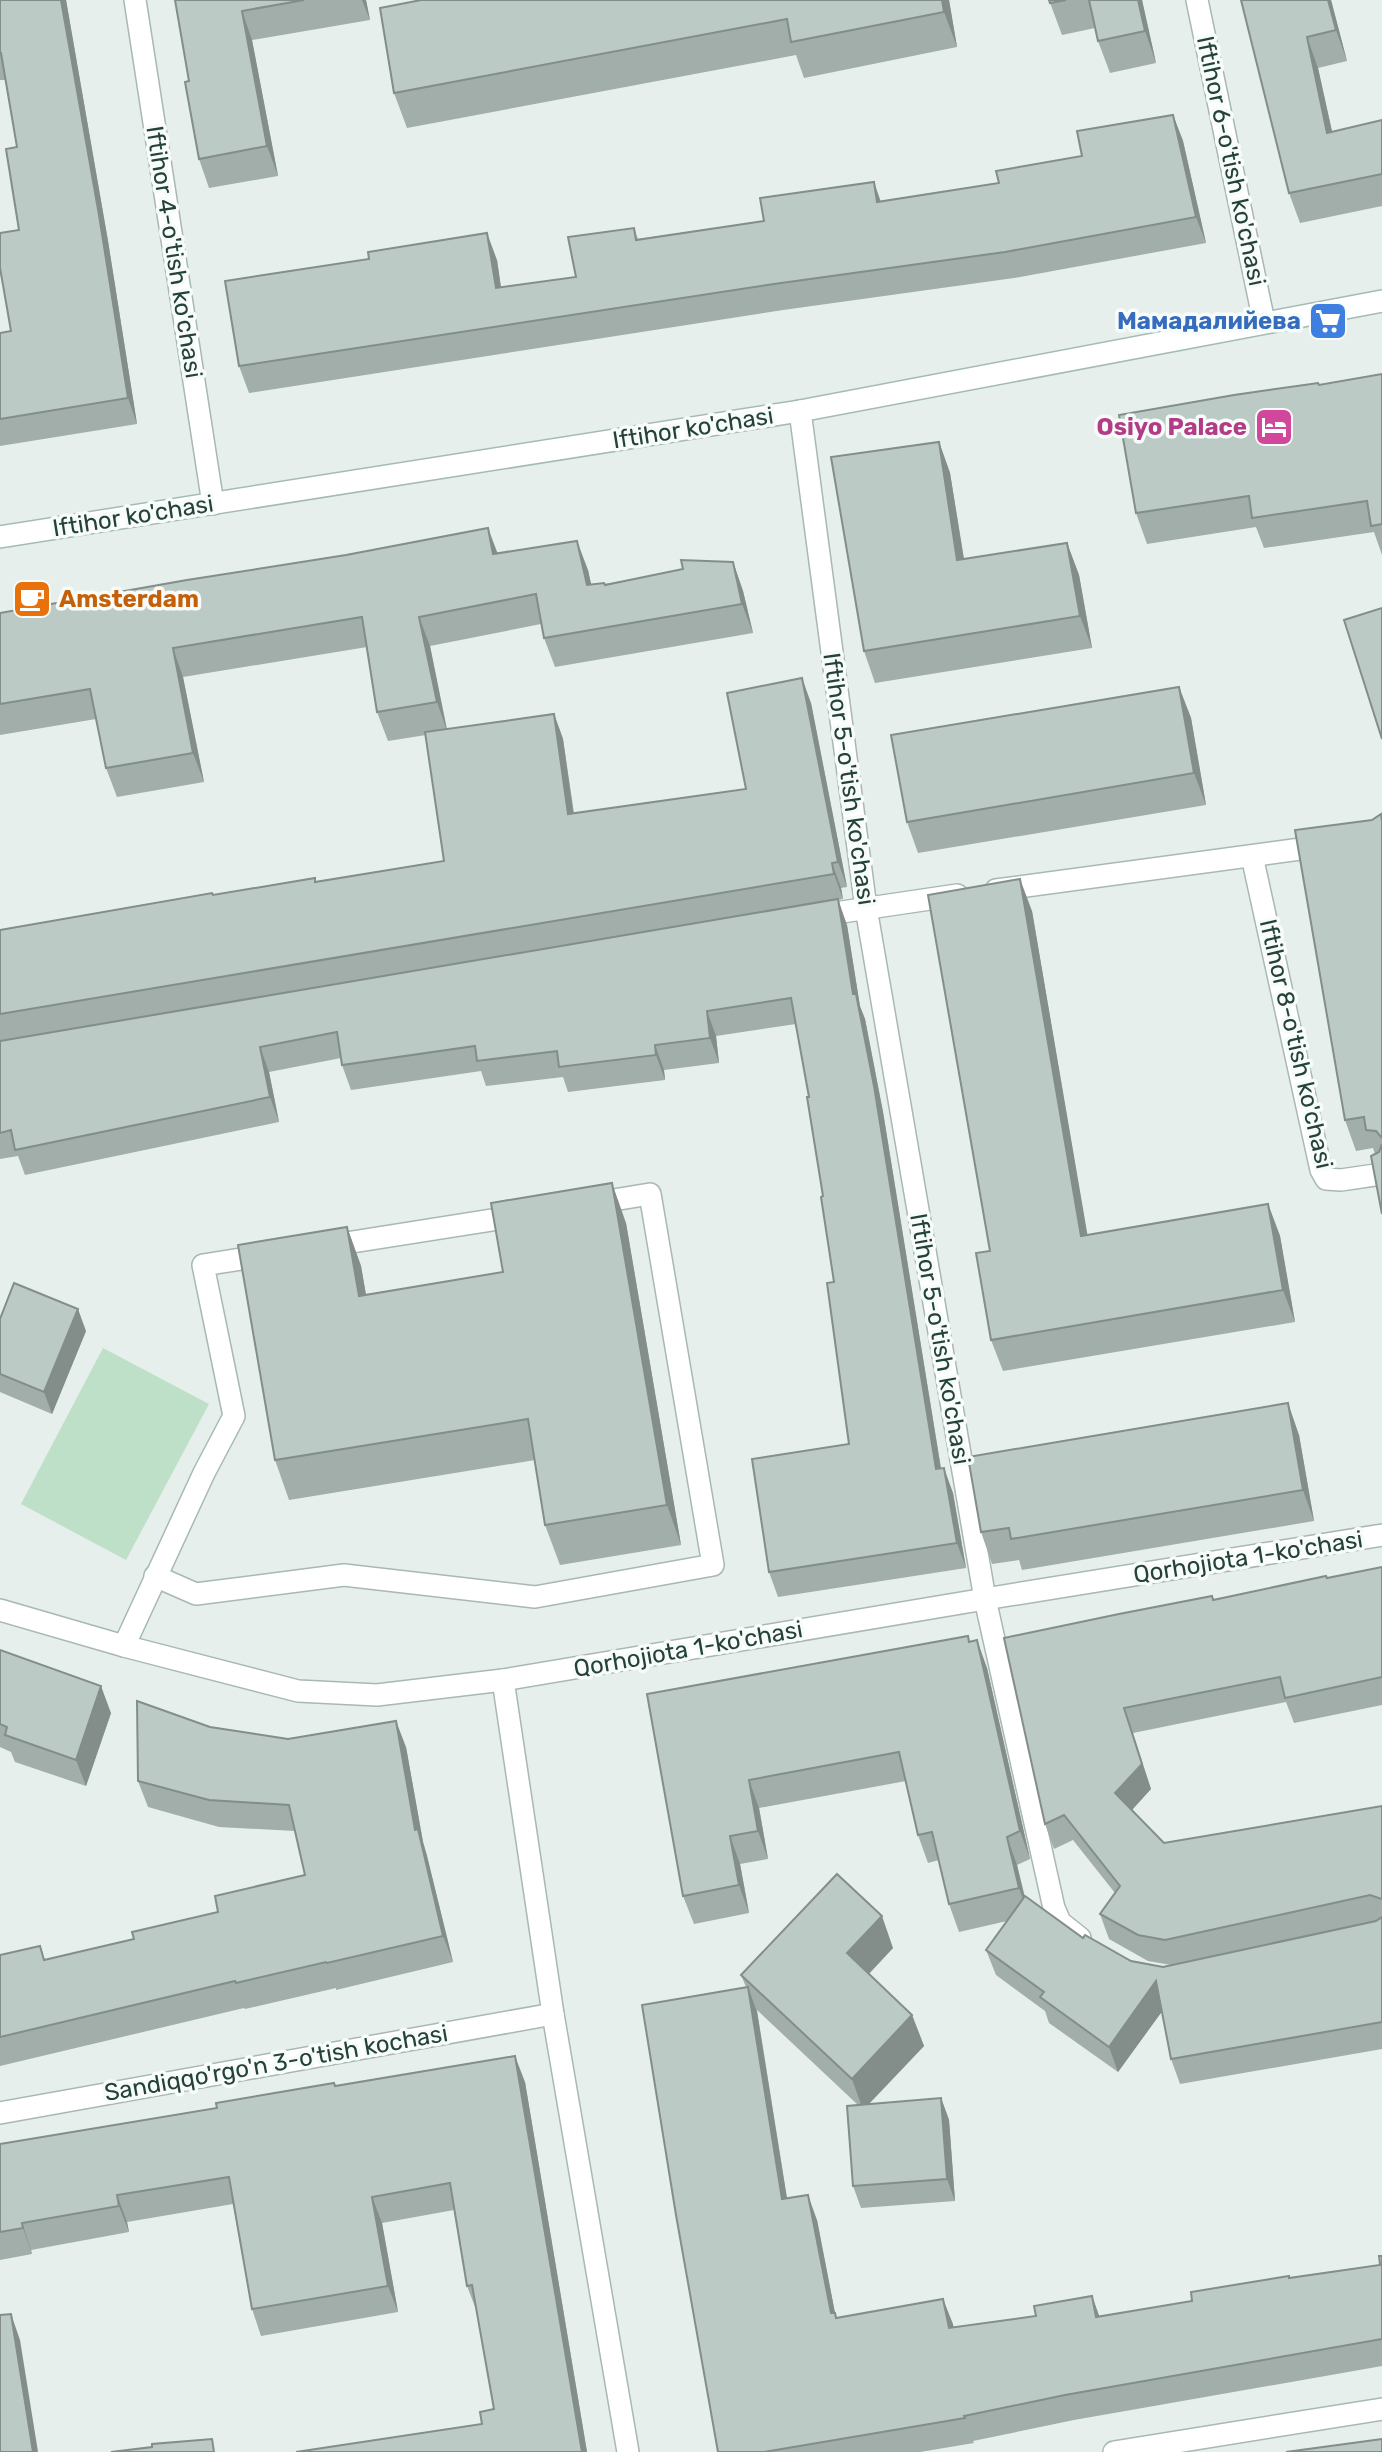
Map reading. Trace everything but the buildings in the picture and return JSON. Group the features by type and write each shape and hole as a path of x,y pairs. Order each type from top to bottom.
{"street":[{"name":"Iftihor 4-o'tish ko'chasi","path":"135,0 213,504"},
{"name":"Iftihor 6-o'tish ko'chasi","path":"1197,0 1264,322"},
{"name":"Iftihor ko'chasi","path":"0,537 800,411 1382,301"},
{"name":"Iftihor 5-o'tish ko'chasi","path":"800,411 866,908 985,1599 1054,1908 1060,1922 1095,1947"},
{"path":"797,919 1382,838"},
{"name":"Iftihor 8-o'tish ko'chasi","path":"1252,856 1321,1170 1326,1179 1340,1180 1382,1174"},
{"path":"155,1576 196,1594 344,1575 535,1597 713,1565 650,1194 569,1207"},
{"path":"311,1248 541,1212"},
{"path":"124,1646 155,1576 234,1416 203,1265 284,1252"},
{"name":"Qorhojiota 1-ko'chasi","path":"0,1610 124,1646 298,1690 377,1695 503,1680 1382,1535"},
{"path":"503,1680 552,2014 628,2452"},
{"name":"Sandiqqo'rgo'n 3-o'tish kochasi","path":"0,2113 552,2014"},
{"path":"1114,2452 1382,2409"}],"green space":[{"path":"103,1348 209,1404 126,1560 21,1504"}],"place":[{"name":"Мамадалийева","path":"1328,321"},
{"name":"Osiyo Palace","path":"1274,427"},
{"name":"Amsterdam","path":"32,599"}]}
